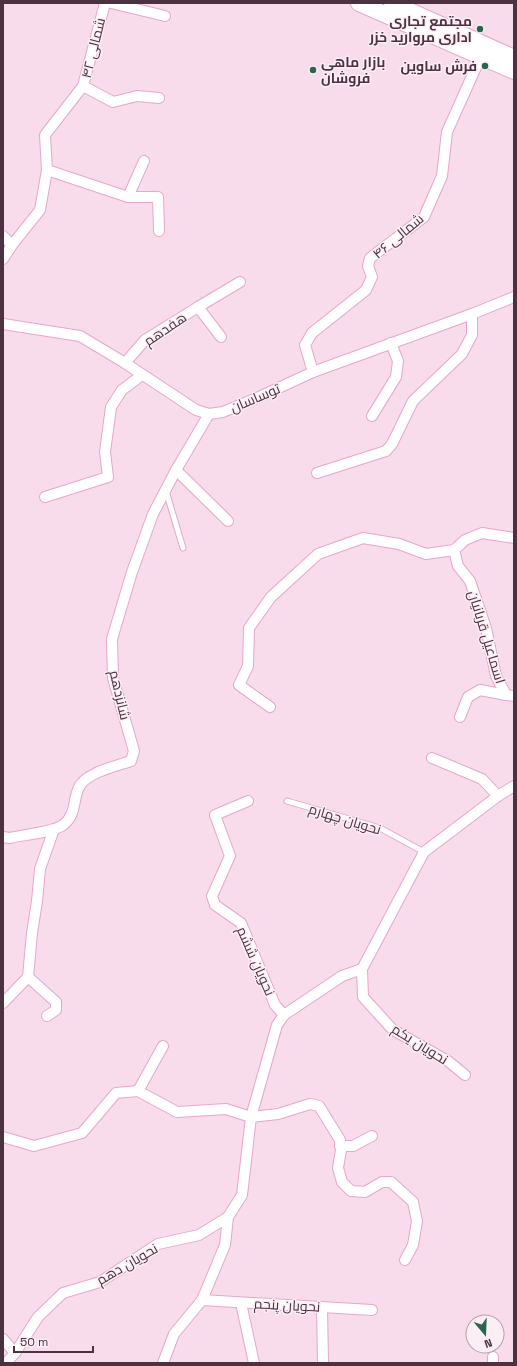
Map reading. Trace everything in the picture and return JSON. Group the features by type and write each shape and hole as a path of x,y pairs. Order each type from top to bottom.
{"main road":[{"path":"359,3 514,71"},
{"path":"392,3 514,58"}],"street":[{"name":"شمالی ۴۲","path":"3,259 12,245 40,210 47,170 45,135 83,86 105,3"},
{"path":"111,3 165,16"},
{"name":"شمالی ۴۶","path":"313,372 305,345 312,333 366,290 372,277 368,266 370,258 424,217 442,176 447,132 481,56"},
{"path":"83,86 113,102 137,96 159,98"},
{"path":"128,197 144,161"},
{"path":"47,170 128,197 158,197 159,231"},
{"path":"3,236 12,245"},
{"path":"198,307 240,282"},
{"name":"توساسان","path":"209,414 223,412 259,398 313,372 472,314 514,297"},
{"name":"هفدهم","path":"125,363 145,340 198,307 221,337"},
{"path":"317,473 386,451 392,444 413,400 441,372 462,354 472,335 472,314"},
{"path":"3,324 80,336 125,363 142,376 196,410 209,414"},
{"path":"372,416 396,377 398,361 391,343"},
{"path":"45,497 108,477 105,452 111,407 122,390 142,376"},
{"name":"شانزدهم","path":"3,838 10,838 54,829 63,825 72,815 80,785 87,778 131,761 134,750 113,678 112,639 132,572 154,514 176,470 209,414"},
{"path":"176,470 228,521"},
{"path":"270,707 239,685 248,666 249,628 271,597 318,554 362,538 399,544 426,554 454,550 466,540 482,533 514,538"},
{"name":"اسماعیل قربانیان","path":"454,550 458,566 470,581 486,628 496,676 510,696"},
{"path":"460,717 468,697 480,690 510,696"},
{"path":"432,758 482,779 498,796"},
{"path":"163,1363 174,1334 202,1300 225,1246 228,1217 242,1195 251,1117 277,1025 284,1015 342,976 362,969 424,852 498,796 514,786"},
{"name":"نحویان ششم","path":"248,801 215,815 230,856 212,896 215,905 241,923 275,1005 284,1015"},
{"path":"3,1003 28,977 40,869 54,829"},
{"name":"نحویان یکم","path":"362,969 363,997 393,1030 448,1061 465,1075"},
{"path":"28,977 56,1002 56,1010 47,1016"},
{"path":"138,1091 163,1046"},
{"path":"3,1137 34,1146 82,1133 116,1094 138,1091 177,1112 226,1109 251,1117 278,1114 310,1104 319,1106 340,1140 338,1168 342,1182 351,1191 364,1192 382,1182 391,1182 413,1202 417,1221 413,1245 405,1260"},
{"path":"340,1146 353,1146 372,1136"},
{"name":"نحویان دهم","path":"6,1363 15,1353 38,1317 63,1293 100,1282 158,1244 199,1235 228,1217"},
{"name":"نحویان پنجم","path":"202,1300 372,1310"},
{"path":"241,1303 254,1363"},
{"path":"322,1307 323,1363"},
{"path":"3,1339 15,1353"}],"lane":[{"path":"166,490 183,548"},
{"name":"نحویان چهارم","path":"287,801 380,828 424,852"}],"place":[{"name":"مجتمع تجاری اداری مروارید خزر","path":"480,29"},
{"name":"فرش ساوین","path":"485,66"},
{"name":"بازار ماهی فروشان","path":"313,70"}]}
